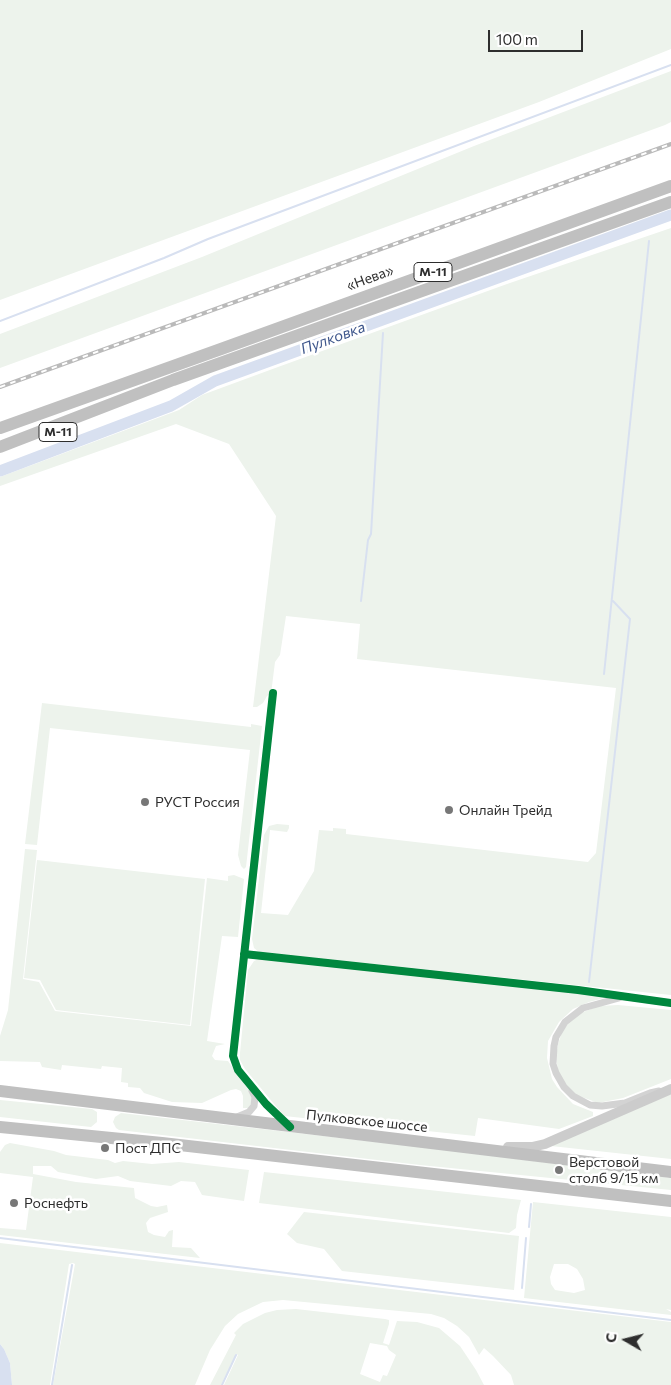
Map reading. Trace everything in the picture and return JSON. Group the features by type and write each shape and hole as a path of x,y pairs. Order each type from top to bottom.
{"highway":[{"name":"«Нева»","path":"0,428 671,186"},
{"name":"М-11","path":"0,447 114,402 671,202"},
{"name":"М-11","path":"0,456 175,385 226,362"},
{"name":"«Нева»","path":"0,436 108,390"},
{"name":"Пулковское шоссе","path":"0,1091 669,1172"},
{"path":"0,1127 671,1199"}],"main road":[{"path":"488,1150 505,1147 532,1147 545,1144 670,1090"}],"street":[{"path":"273,693 233,1056 238,1070 250,1086 290,1127"},
{"path":"244,954 578,990 671,1003"},
{"path":"622,997 583,1008 565,1022 556,1037 554,1046 553,1064 556,1073 564,1087 573,1096 590,1104 602,1106 625,1104 650,1093 670,1090"},
{"path":"232,1119 246,1114 254,1106 255,1097 250,1086"}],"shaded area":[{"path":"0,0 671,0 671,49 539,102 0,300"},
{"path":"671,71 671,122 665,125 0,368 0,334 202,257 474,146"},
{"path":"671,228 671,995 259,952 254,948 252,939 264,835 269,826 277,824 289,825 289,828 287,832 270,830 261,913 288,915 314,871 319,830 333,831 333,828 346,829 346,834 588,862 596,853 616,688 357,659 360,624 286,616 280,655 275,662 271,694 267,696 263,703 253,707 276,516 229,444 176,424 0,486 0,477 179,410 202,395 507,284"},
{"path":"42,703 251,727 251,724 262,726 246,867 244,869 241,866 238,855 250,750 50,728 37,845 25,844"},
{"path":"25,849 37,850 23,979 39,982 55,1011 191,1026 207,878 228,881 228,876 234,875 244,879 238,937 222,936 207,1041 225,1044 216,1046 212,1056 215,1060 228,1061 248,1089 253,1097 253,1102 249,1108 243,1108 243,1096 241,1091 236,1089 202,1103 172,1102 144,1093 140,1088 128,1087 128,1083 121,1082 122,1068 102,1066 101,1069 62,1065 61,1070 42,1067 40,1062 0,1061 0,1036 8,1010"},
{"path":"37,860 205,879 190,1025 56,1010 40,980 24,978"},
{"path":"259,959 605,996 573,1009 559,1022 548,1041 547,1058 552,1079 573,1104 593,1112 593,1116 559,1129 478,1118 475,1136 284,1116 245,1069 240,1060 248,970 254,961"},
{"path":"618,1005 671,1010 671,1079 623,1098 598,1103 574,1094 565,1083 558,1071 556,1056 558,1044 562,1032 578,1014 599,1006"},
{"path":"671,1094 671,1159 551,1146"},
{"path":"0,1100 92,1109 97,1112 97,1122 91,1127 0,1117"},
{"path":"121,1113 671,1178 671,1190 420,1165 119,1130 113,1122 115,1117"},
{"path":"10,1143 66,1155 108,1160 115,1163 123,1161 152,1164 179,1162 249,1170 244,1201 202,1195 195,1182 181,1181 171,1186 130,1181 118,1176 96,1179 58,1172 51,1166 33,1166 33,1174 76,1182 134,1188 135,1198 151,1206 167,1205 168,1212 150,1218 146,1223 148,1232 165,1237 169,1231 173,1230 172,1247 191,1248 200,1258 0,1235 0,1228 26,1230 33,1177 0,1173 0,1152 5,1145"},
{"path":"264,1172 521,1200 516,1228 509,1233 259,1203"},
{"path":"533,1202 671,1217 671,1310 666,1309 671,1312 671,1315 524,1298","holes":["554,1264 568,1264 577,1269 583,1279 585,1290 574,1293 555,1290 551,1284 550,1277"]},
{"path":"304,1212 519,1236 514,1290 342,1271 324,1249 297,1243 287,1234"},
{"path":"0,1243 671,1322 671,1385 514,1385 511,1375 493,1356 484,1348 479,1355 469,1337 444,1318 431,1314 283,1300 263,1302 238,1314 225,1326 210,1350 195,1385 53,1385 75,1264 73,1263 69,1264 50,1385 12,1385 10,1363 0,1344"},
{"path":"296,1309 389,1320 383,1343 389,1345 397,1321 417,1322 439,1328 460,1346 484,1385 224,1385 238,1355 236,1354 221,1385 210,1385 236,1335 234,1333 243,1324 265,1313","holes":["370,1343 387,1346 396,1355 387,1376 383,1375 380,1382 360,1374"]}],"water":[{"path":"0,1344 10,1363 12,1385 0,1385"}],"waterway":[{"path":"0,321 164,258 208,239 671,65"},
{"name":"Пулковка","path":"0,471 171,406 215,381 671,215"},
{"path":"604,674 649,241"},
{"path":"361,601 368,540 371,534 383,333"},
{"path":"589,982 630,619 613,601"},
{"path":"529,1227 531,1204"},
{"path":"0,1238 671,1320"},
{"path":"522,1288 526,1238"},
{"path":"52,1385 72,1265"},
{"path":"222,1385 236,1355"}],"railway":[{"path":"0,387 671,144"}],"cycle path":[{"path":"273,693 233,1056 238,1070 266,1104 290,1127"},
{"path":"244,954 578,990 671,1003"}],"place":[{"name":"РУСТ Россия","path":"145,802"},
{"name":"Онлайн Трейд","path":"449,810"},
{"name":"Пост ДПС","path":"105,1148"},
{"name":"Верстовой столб 9/15 км","path":"559,1170"},
{"name":"Роснефть","path":"14,1203"}]}
